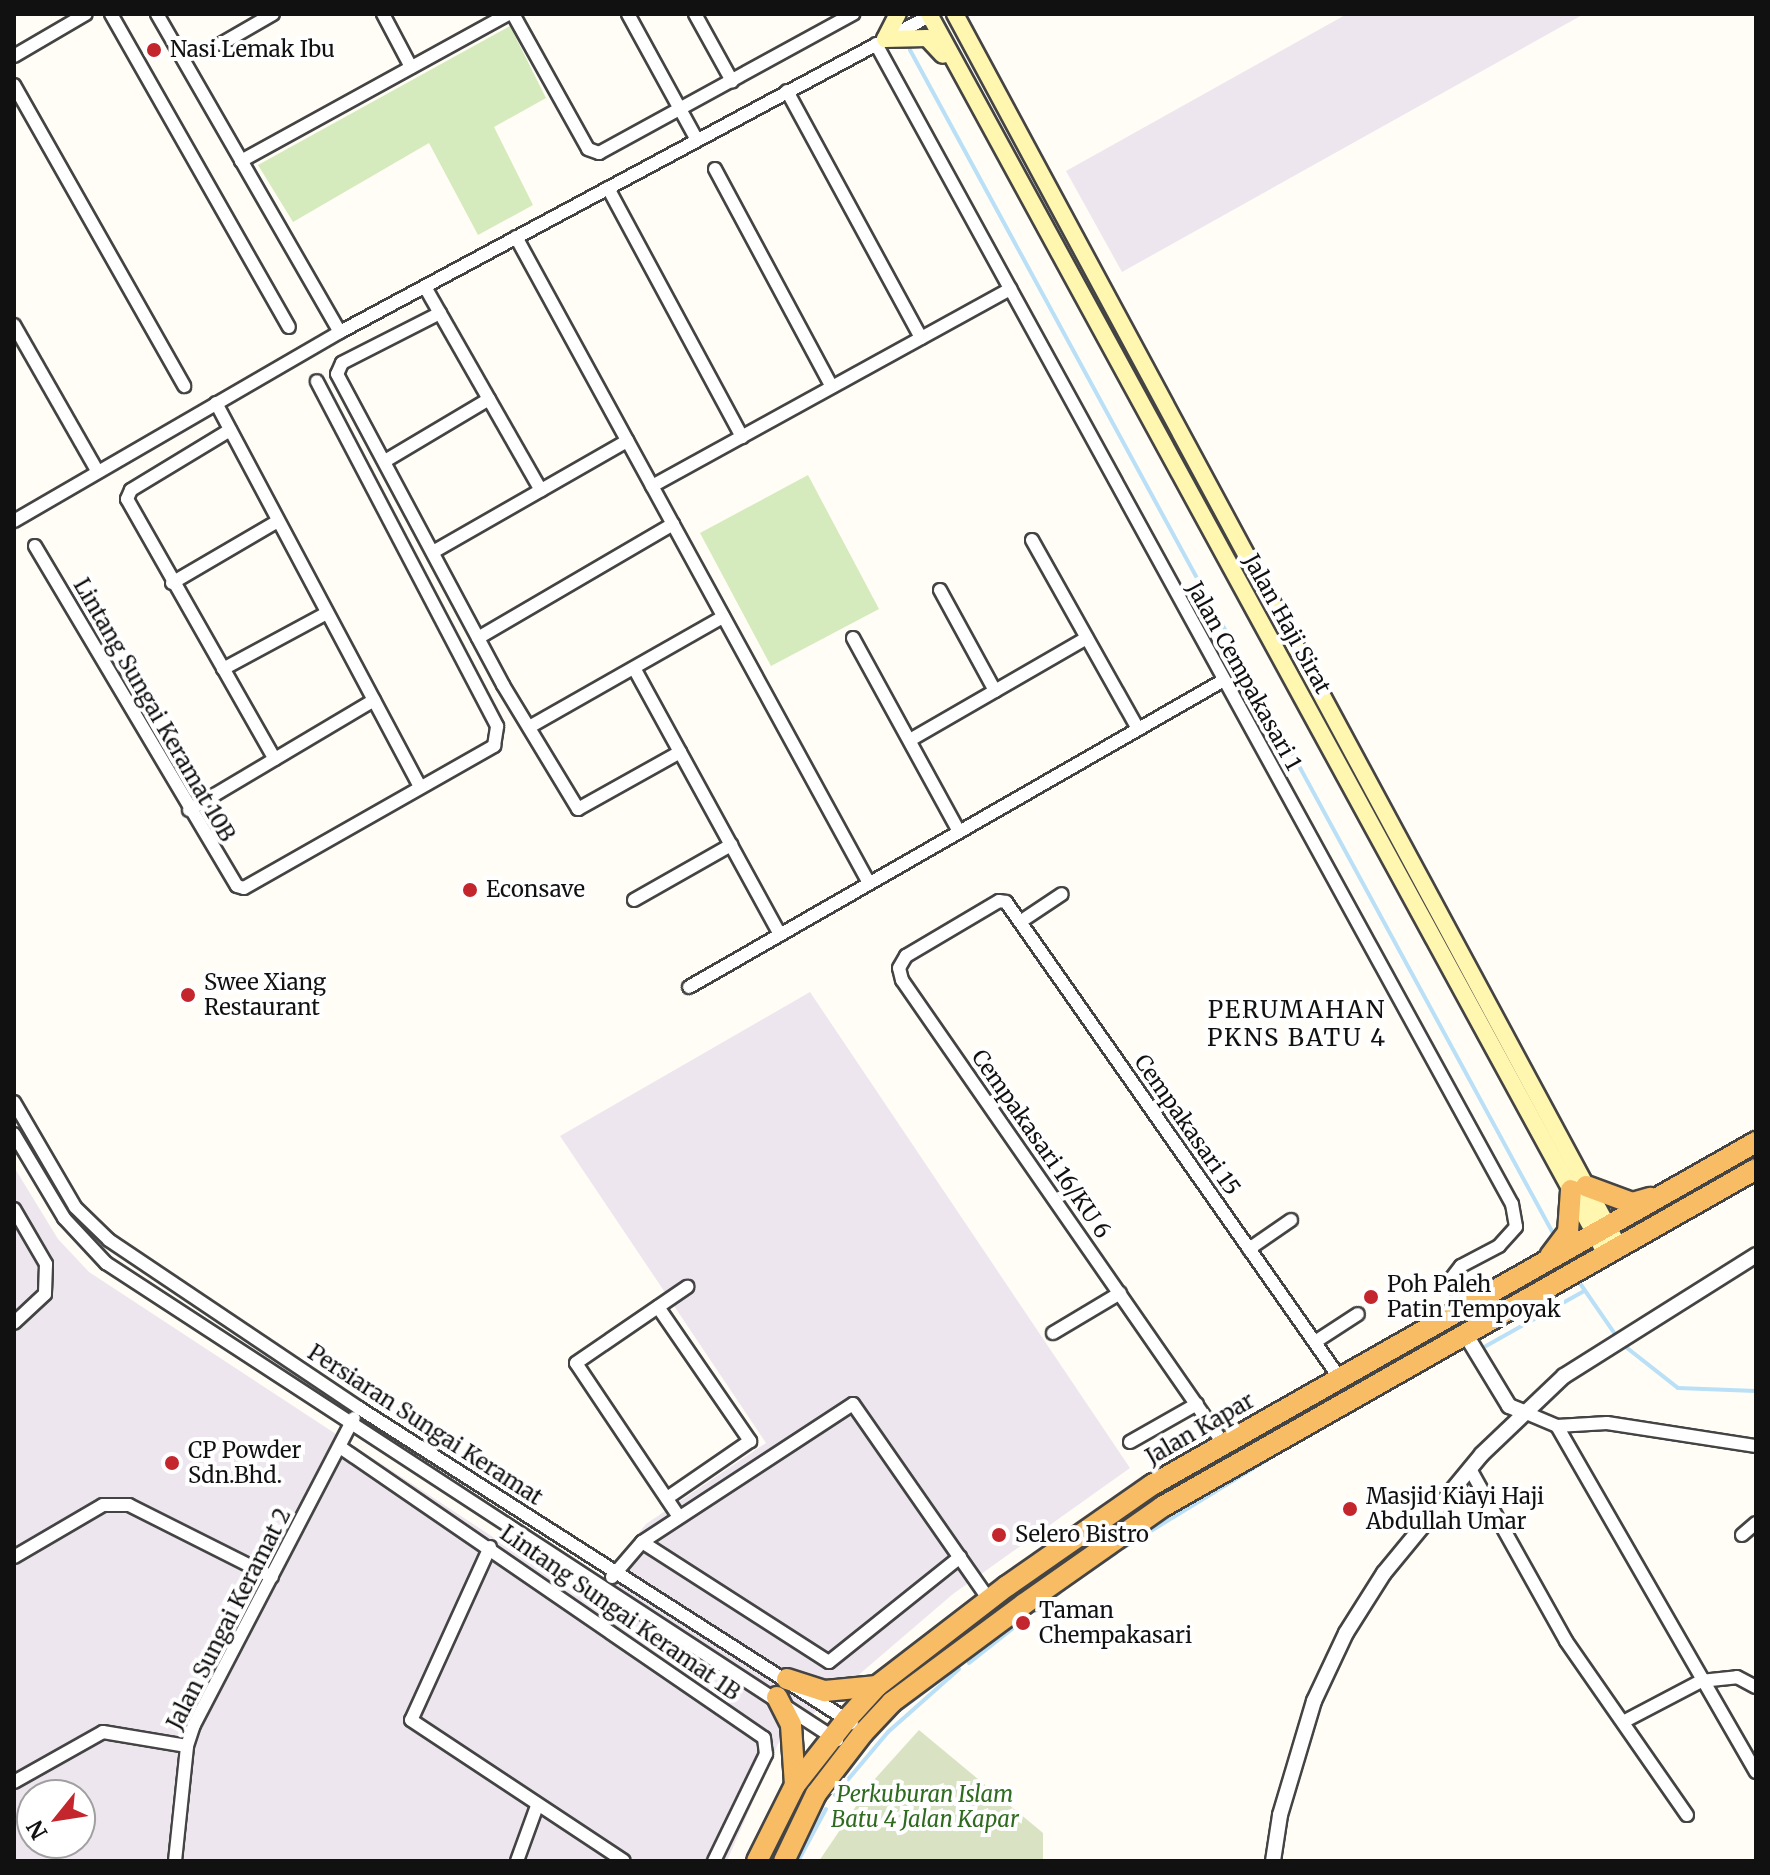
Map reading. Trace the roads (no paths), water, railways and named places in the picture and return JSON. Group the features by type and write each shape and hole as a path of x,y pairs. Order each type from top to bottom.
{"highway":[{"name":"Jalan Kapar","path":"784,1861 816,1794 849,1750 863,1733 935,1670 1162,1507 1466,1335 1587,1235 1671,1192 1756,1142"},
{"name":"Jalan Kapar","path":"757,1861 795,1785 832,1736 877,1686 989,1600 1124,1503 1223,1443 1465,1308 1547,1267 1604,1255 1756,1169"},
{"path":"1587,1235 1579,1188 1632,1203 1671,1192"},
{"path":"795,1785 791,1725 782,1688 825,1691 877,1686"}],"main road":[{"path":"880,41 898,14"},
{"name":"Jalan Haji Sirat","path":"955,14 1579,1188 1587,1235 1604,1255"},
{"name":"Jalan Haji Sirat","path":"930,15 1579,1188"},
{"path":"880,41 915,35 938,48 1004,152"}],"street":[{"path":"14,56 86,14"},
{"path":"111,14 289,327"},
{"path":"157,14 340,332"},
{"path":"221,44 273,14"},
{"path":"383,14 411,67"},
{"path":"241,161 511,14 588,149 599,153 732,81 833,19 853,14"},
{"path":"628,14 697,140"},
{"path":"695,14 732,81"},
{"path":"14,521 340,332 930,15"},
{"name":"Jalan Cempakasari 1","path":"880,41 1010,289 1512,1204 1516,1227 1499,1246 1461,1266 1451,1279 1465,1308"},
{"path":"14,85 184,386"},
{"path":"787,91 921,338"},
{"path":"715,169 832,387"},
{"path":"608,188 742,437"},
{"path":"516,237 869,883"},
{"path":"425,287 541,490"},
{"path":"652,486 1010,289"},
{"path":"440,313 337,369 478,638 531,726 570,801 580,809 680,752"},
{"path":"14,325 98,472"},
{"path":"216,403 420,787 494,746 497,726 317,381"},
{"path":"385,461 489,399"},
{"path":"230,430 131,490 127,499 172,583 275,759"},
{"path":"433,552 627,441"},
{"path":"172,583 278,521"},
{"path":"478,638 673,524"},
{"path":"1032,540 1138,729"},
{"name":"Lintang Sungai Keramat 10B","path":"35,546 230,879 244,888 420,787"},
{"path":"940,590 995,691"},
{"path":"223,669 327,613"},
{"path":"531,726 723,617"},
{"path":"853,638 959,832"},
{"path":"910,740 1087,638"},
{"path":"634,668 780,935"},
{"path":"689,987 1224,680"},
{"path":"189,810 374,700"},
{"path":"634,900 731,845"},
{"path":"1020,922 1062,894"},
{"name":"Cempakasari 15","path":"999,901 1020,922 1339,1377"},
{"name":"Cempakasari 16/KU 6","path":"999,901 906,956 900,973 1223,1443"},
{"name":"Persiaran Sungai Keramat","path":"14,1102 60,1185 90,1225 359,1408 616,1572 782,1688 849,1750"},
{"name":"Persiaran Sungai Keramat","path":"14,1134 64,1218 106,1263 607,1587 782,1688 847,1719 863,1733"},
{"path":"14,1209 46,1264 45,1294 14,1323"},
{"path":"1249,1249 1291,1220"},
{"path":"1273,1861 1280,1815 1314,1701 1346,1633 1384,1573 1470,1469 1524,1412 1596,1353 1756,1255"},
{"path":"679,1517 576,1363 687,1287"},
{"path":"1053,1333 1120,1293"},
{"path":"658,1307 750,1441 667,1498"},
{"path":"1315,1342 1358,1314"},
{"path":"1466,1335 1509,1406 1557,1426 1607,1423 1756,1446"},
{"path":"607,1587 642,1542 853,1404 989,1600"},
{"path":"1130,1442 1197,1404"},
{"name":"Jalan Sungai Keramat 2","path":"175,1861 187,1746 359,1408"},
{"path":"1557,1426 1756,1772"},
{"name":"Lintang Sungai Keramat 1B","path":"340,1447 490,1547 764,1738 766,1754 714,1861"},
{"path":"1470,1469 1566,1641 1687,1815"},
{"path":"14,1557 103,1505 129,1505 272,1577"},
{"path":"1742,1535 1756,1523"},
{"path":"642,1542 829,1662 960,1557"},
{"path":"490,1547 411,1720 624,1861"},
{"path":"1623,1722 1701,1681 1737,1677 1756,1687"},
{"path":"14,1782 103,1732 187,1746"},
{"path":"517,1861 537,1806"}],"waterway":[{"path":"910,50 1556,1239"},
{"path":"1577,1279 1617,1337"},
{"path":"1486,1346 1584,1291"},
{"path":"1622,1344 1678,1388 1756,1391"},
{"path":"1123,1548 1268,1459"},
{"path":"1073,1582 1116,1553"},
{"path":"1035,1611 1060,1592"},
{"path":"969,1663 1026,1618"},
{"path":"835,1795 888,1732 959,1669"},
{"path":"798,1861 826,1809"}],"place":[{"name":"Nasi Lemak Ibu","path":"154,50"},
{"name":"Econsave","path":"470,890"},
{"name":"Swee Xiang Restaurant","path":"188,995"},
{"name":"Poh Paleh Patin Tempoyak","path":"1371,1297"},
{"name":"CP Powder Sdn.Bhd.","path":"172,1463"},
{"name":"Masjid Kiayi Haji Abdullah Umar","path":"1350,1509"},
{"name":"Selero Bistro","path":"999,1535"},
{"name":"Taman Chempakasari","path":"1023,1623"}],"district":[{"name":"PERUMAHAN PKNS BATU 4","path":"1297,1024"}],"park label":[{"name":"Perkuburan Islam Batu 4 Jalan Kapar","path":"925,1806"}]}
